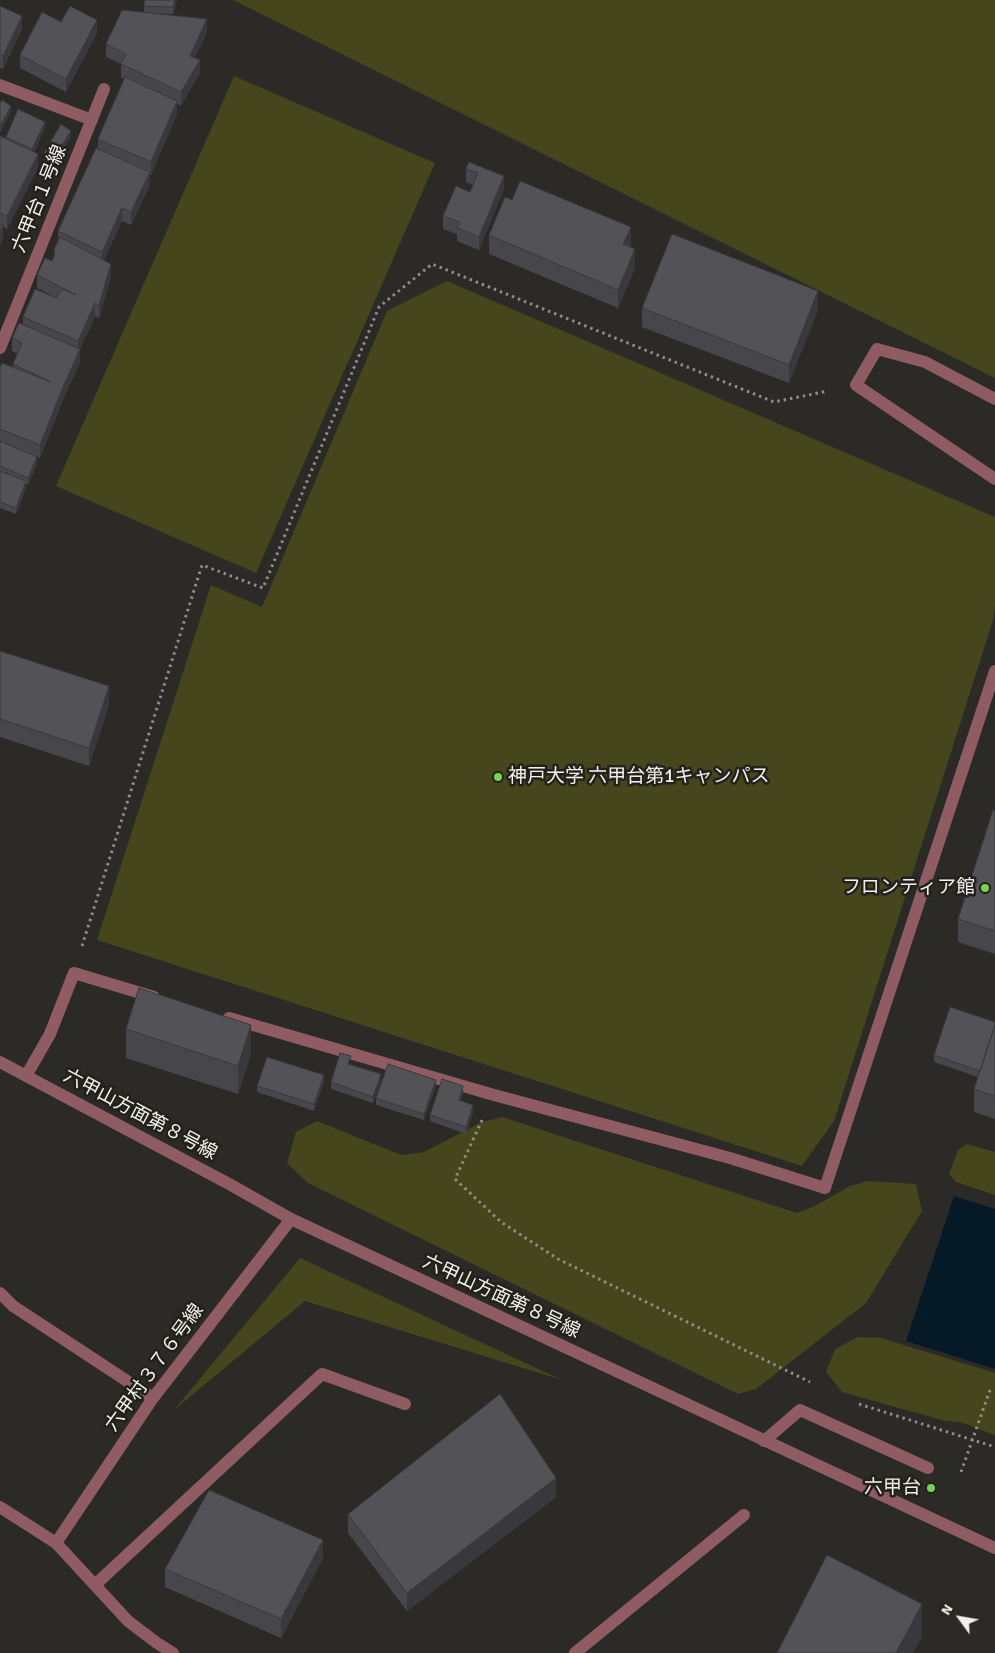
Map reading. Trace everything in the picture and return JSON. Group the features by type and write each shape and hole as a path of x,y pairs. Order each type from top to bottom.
{"street":[{"path":"0,85 92,120"},
{"name":"六甲台１号線","path":"0,348 104,89"},
{"path":"995,400 925,362 877,349 856,385 995,479"},
{"path":"217,1015 494,1095 730,1158 826,1188 995,671"},
{"path":"26,1076 50,1034 74,973 169,1001"},
{"name":"六甲山方面第８号線","path":"0,1062 222,1180 291,1219 995,1548"},
{"name":"六甲村３７６号線","path":"56,1543 153,1398 291,1219"},
{"path":"0,1293 13,1306 153,1398"},
{"path":"96,1584 322,1374 404,1404"},
{"path":"764,1440 800,1410 928,1468"},
{"path":"0,1507 56,1543 128,1620 173,1653"},
{"path":"575,1653 744,1515"}],"path":[{"path":"74,973 202,565 263,588 379,307 432,264 774,402 856,385"},
{"path":"494,1095 454,1179 501,1222 558,1259 818,1386"},
{"path":"961,1472 990,1390"},
{"path":"854,1402 995,1447"}],"shaded area":[{"path":"233,0 995,0 995,378"},
{"path":"234,76 435,163 256,573 56,486"},
{"path":"447,281 995,517 995,606 993,620 834,1121 802,1166 97,940 211,585 262,607 387,311"},
{"path":"502,1117 797,1213 815,1206 850,1186 868,1181 916,1184 922,1211 866,1303 756,1389 738,1394 308,1183 287,1163 296,1132 317,1121 401,1155 424,1152 482,1122"},
{"path":"967,1144 995,1152 995,1195 956,1182 949,1174 958,1150"},
{"path":"300,1258 562,1380 305,1301 174,1410"},
{"path":"858,1337 881,1338 995,1373 995,1435 960,1422 945,1421 842,1392 826,1372 835,1349"}],"water":[{"path":"954,1196 995,1209 995,1369 906,1341"}],"building":[{"path":"145,0 175,0 173,7 144,6"},
{"path":"0,6 22,16 3,56 0,55"},
{"path":"70,6 97,20 66,79 20,55 42,12 61,22"},
{"path":"122,10 207,19 190,56 200,60 181,92 121,64 126,54 106,44"},
{"path":"125,77 177,101 151,162 98,139"},
{"path":"2,100 11,106 0,126 0,103"},
{"path":"18,109 45,122 32,149 6,137"},
{"path":"61,124 71,131 53,159 44,153"},
{"path":"0,136 38,154 7,216 0,213"},
{"path":"96,148 150,172 131,212 122,208 102,252 58,231"},
{"path":"469,162 504,176 479,237 457,228 460,222 443,216 456,186 470,192 478,173 466,169"},
{"path":"520,181 631,227 623,244 635,249 618,290 489,235 505,197 512,200"},
{"path":"672,234 818,291 789,365 642,308"},
{"path":"60,237 111,264 99,305 95,303 78,341 23,317 35,289 56,298 63,289 76,295 37,275 45,258 52,261 55,254 54,249"},
{"path":"19,323 80,349 40,445 0,429 0,367 2,363 51,382 13,364 22,343 12,338"},
{"path":"0,441 37,457 28,478 0,466"},
{"path":"0,471 26,481 16,508 0,502"},
{"path":"0,651 109,686 89,748 0,719"},
{"name":"フロンティア館","path":"993,810 995,811 995,931 958,919"},
{"path":"139,988 251,1025 238,1066 126,1029"},
{"path":"950,1007 995,1022 980,1071 934,1055"},
{"path":"995,1025 995,1096 974,1089"},
{"path":"340,1053 351,1056 348,1064 381,1074 373,1097 331,1082"},
{"path":"267,1057 324,1075 314,1104 257,1086"},
{"path":"388,1064 436,1080 424,1114 376,1098"},
{"path":"442,1079 463,1086 459,1100 473,1105 466,1127 430,1115"},
{"path":"500,1394 556,1478 407,1593 348,1514"},
{"path":"209,1490 323,1540 281,1619 165,1569"},
{"path":"827,1555 922,1604 896,1653 777,1653"}],"place":[{"name":"神戸大学 六甲台第1キャンパス","path":"498,777"},
{"name":"フロンティア館","path":"985,888"},
{"name":"六甲台","path":"931,1488"}]}
